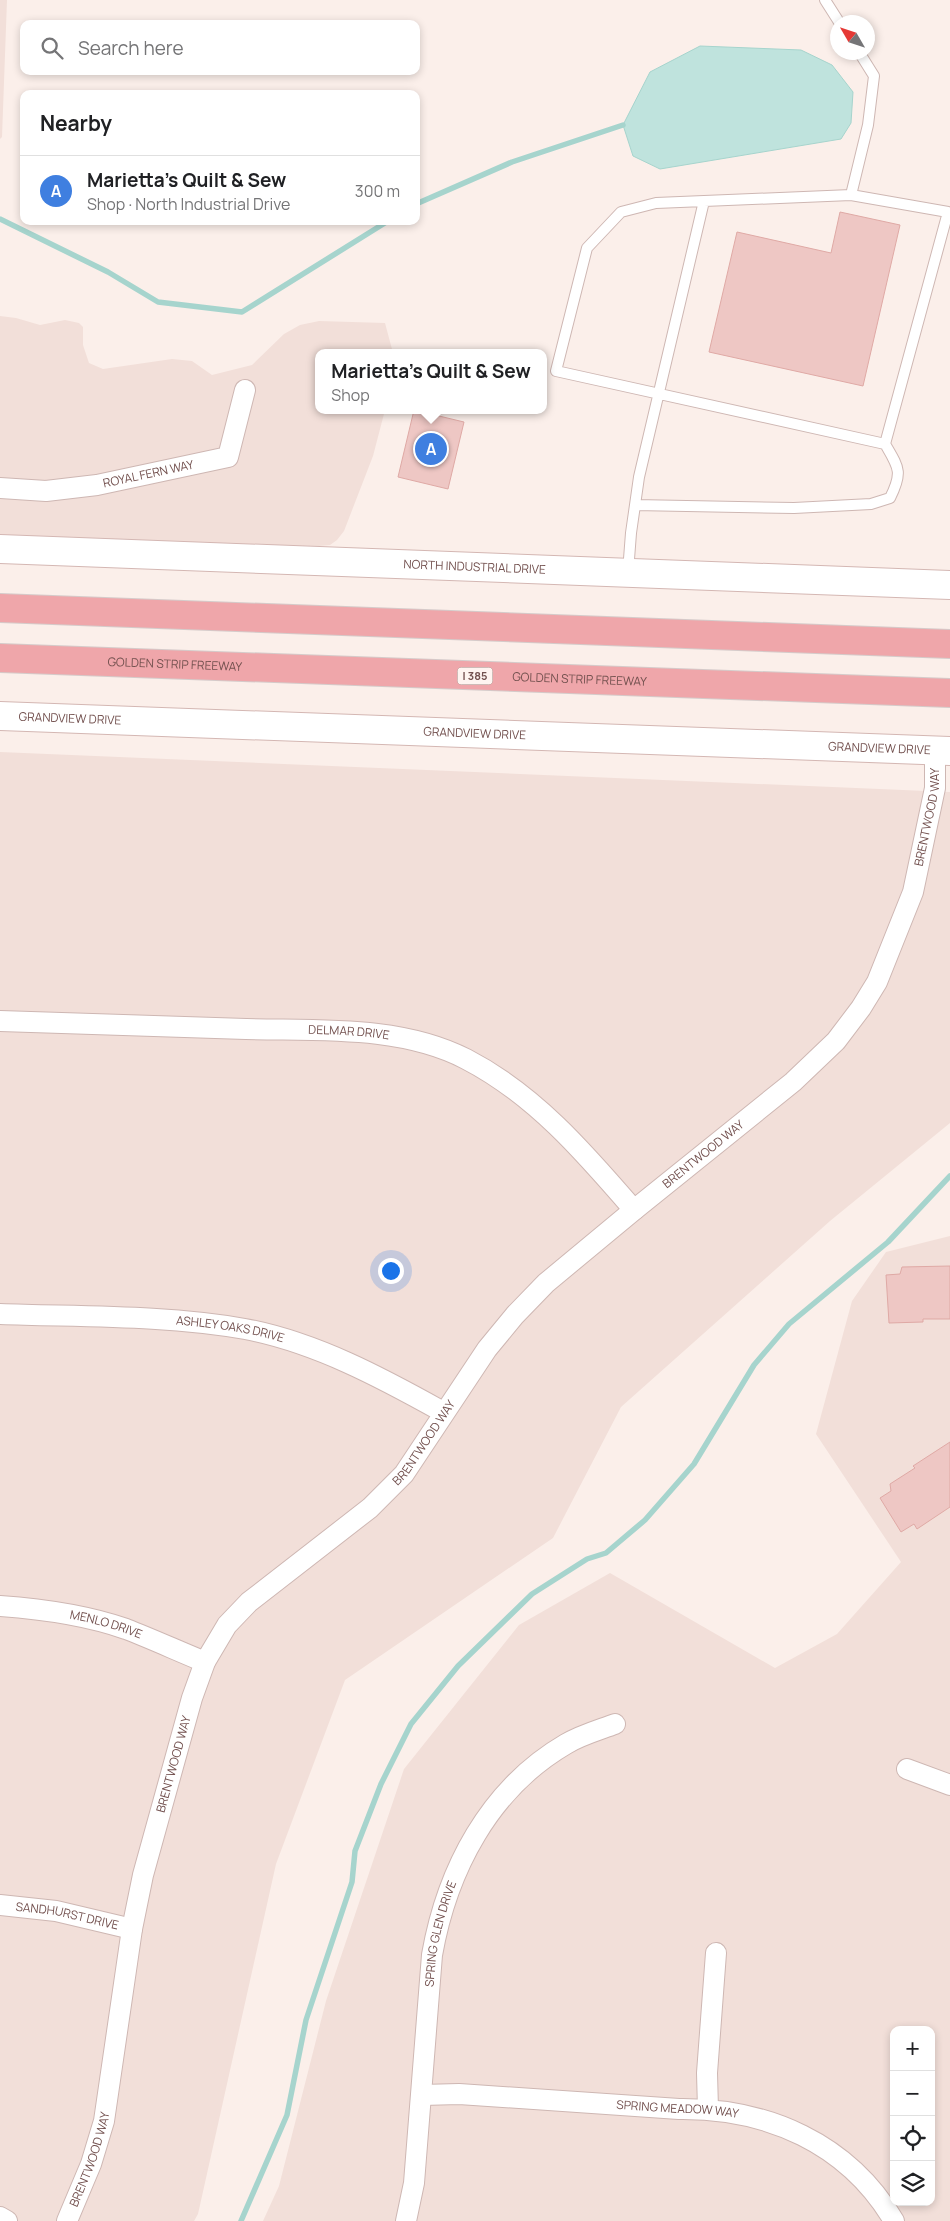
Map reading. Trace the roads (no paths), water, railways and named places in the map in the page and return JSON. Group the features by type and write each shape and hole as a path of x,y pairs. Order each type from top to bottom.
{"highway":[{"path":"0,608 950,644"},
{"name":"GOLDEN STRIP FREEWAY","path":"0,658 950,693"}],"street":[{"name":"ROYAL FERN WAY","path":"0,488 46,491 97,485 228,457 245,390"},
{"name":"NORTH INDUSTRIAL DRIVE","path":"0,549 950,585"},
{"name":"GRANDVIEW DRIVE","path":"0,716 942,751"},
{"name":"BRENTWOOD WAY","path":"67,2221 91,2164 104,2121 132,1929 143,1875 192,1698 205,1662 226,1625 249,1602 370,1508 389,1491 404,1474 443,1412 487,1348 546,1283 793,1082 836,1041 861,1008 877,982 902,924 913,892 942,751"},
{"name":"DELMAR DRIVE","path":"0,1021 351,1032 413,1040 441,1048 489,1072 520,1094 560,1128 634,1210"},
{"name":"ASHLEY OAKS DRIVE","path":"0,1314 155,1320 246,1330 293,1342 345,1362 398,1386 443,1412"},
{"name":"MENLO DRIVE","path":"0,1606 28,1608 77,1616 125,1629 205,1662"},
{"name":"SPRING GLEN DRIVE","path":"406,2221 414,2183 432,1955 438,1919 451,1880 467,1848 486,1818 506,1793 529,1770 568,1743 616,1724"},
{"path":"906,1768 950,1785"},
{"name":"SANDHURST DRIVE","path":"0,1905 56,1911 132,1929"},
{"path":"708,2109 708,2073 716,1954"},
{"name":"SPRING MEADOW WAY","path":"422,2095 459,2094 679,2109 708,2109 756,2117 787,2127 813,2141 855,2172 877,2195 894,2221"},
{"path":"0,2218 7,2221"}],"lane":[{"path":"825,0 835,15"},
{"path":"851,195 868,125 874,76 864,60"},
{"path":"635,505 794,508 871,504 890,498 898,481 897,463 885,444 556,371 587,248 621,212 656,203 851,195 948,212 885,444"},
{"path":"628,573 640,477 704,201"}],"water":[{"path":"700,46 801,50 832,65 853,92 851,123 841,139 660,169 633,156 623,125 650,72"}],"waterway":[{"path":"420,202 512,162 623,125"},
{"path":"0,219 108,272 158,302 242,312 382,225"},
{"path":"241,2221 287,2115 306,2020 352,1882 355,1851 381,1784 411,1724 458,1666 532,1594 587,1559 606,1553 645,1520 694,1464 754,1365 789,1324 888,1242 950,1176"}],"place":[{"name":"Marietta's Quilt & Sew","path":"431,449"}]}
